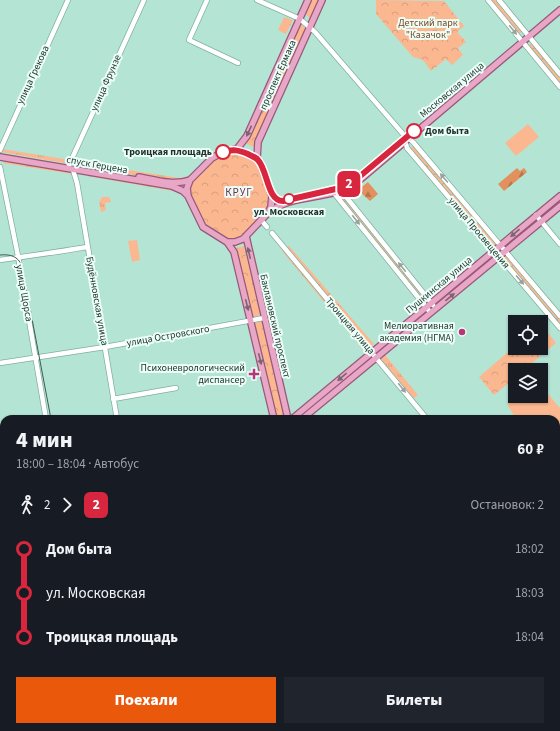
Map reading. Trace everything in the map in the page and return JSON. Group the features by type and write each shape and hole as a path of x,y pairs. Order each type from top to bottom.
{"main road":[{"name":"проспект Ермака","path":"237,149 247,136 308,0"},
{"name":"проспект Ермака","path":"257,159 258,142 322,0"},
{"name":"Московская улица","path":"267,214 280,206 334,191 353,182 560,9"},
{"path":"227,242 239,241 246,236 267,214 272,204 272,196 263,169 257,159 237,149 218,154 190,180 187,188 188,196 203,227 227,242 234,252 273,415"},
{"name":"спуск Герцена","path":"0,154 71,167 80,171 172,186 183,191 188,196"},
{"name":"спуск Герцена","path":"0,157 172,182 190,180"},
{"name":"Московская улица","path":"272,196 277,200 283,201 334,191"},
{"name":"Пушкинская улица","path":"297,415 560,196"},
{"name":"Пушкинская улица","path":"307,415 560,206"},
{"name":"Баклановский проспект","path":"246,236 287,415"}],"street":[{"name":"улица Грекова","path":"0,150 68,0"},
{"name":"улица Фрунзе","path":"71,167 144,0"},
{"path":"207,0 189,40 238,62"},
{"name":"улица Просвещения","path":"257,0 300,19 310,26 405,138 413,142 560,316"},
{"path":"488,0 560,87"},
{"path":"499,0 560,74"},
{"path":"262,104 272,109"},
{"name":"улица Просвещения","path":"405,138 407,148 560,328"},
{"name":"улица Щорса","path":"0,167 18,256 45,415"},
{"name":"Будённовская улица","path":"71,167 77,183 115,415"},
{"name":"Будённовская улица","path":"77,183 80,171"},
{"path":"340,189 436,308"},
{"path":"334,191 430,312"},
{"path":"536,215 560,244"},
{"path":"261,220 267,227"},
{"name":"Троицкая улица","path":"272,233 424,415"},
{"path":"0,260 18,256 59,252 87,247"},
{"name":"улица Островского","path":"0,363 35,356 105,347 250,322 264,318"},
{"path":"113,399 176,388"}],"green space":[{"path":"311,0 320,0 311,20 305,13"},
{"name":"Детский парк \"Казачок\"","path":"376,0 444,1 464,26 457,32 466,42 458,48 463,55 452,65 446,59 431,71 423,60 413,57 376,14"},
{"path":"491,0 497,0 522,31 519,34"},
{"path":"284,17 293,20 286,34 278,30"},
{"path":"300,23 307,30 254,147 245,143"},
{"path":"532,43 560,77 560,85 528,46"},
{"path":"528,124 539,137 516,156 505,143"},
{"path":"414,145 499,244 493,248 410,149"},
{"path":"2,149 70,160 64,163 1,152"},
{"path":"236,152 257,162 267,184 270,201 257,222 244,234 231,239 215,233 203,221 194,206 189,190 196,176 201,170 214,160"},
{"path":"3,160 68,170 72,174 3,163"},
{"path":"78,163 179,178 191,176 188,179 171,181 80,166"},
{"path":"517,168 520,171 524,168 527,172 504,191 498,184"},
{"path":"87,173 171,188 178,190 179,192 87,176"},
{"path":"368,182 378,194 370,201 358,190"},
{"path":"344,196 429,302 426,304 341,199"},
{"path":"102,197 109,197 111,202 105,203 106,210 101,212 99,202"},
{"path":"137,240 140,260 132,262 128,241"},
{"path":"244,246 261,315 253,317 236,248"},
{"path":"289,246 374,344 370,347 286,248"},
{"path":"284,249 370,350 366,353 282,251"},
{"path":"494,253 497,257 436,307 432,303"},
{"path":"507,253 560,317 560,328 501,257"},
{"path":"262,321 284,415 276,415 254,323"},
{"path":"548,333 556,343 548,350"},
{"path":"508,352 508,355 542,355 532,363 508,363 508,384 494,395 479,377"},
{"path":"370,355 373,358 305,415 299,415"},
{"path":"385,355 418,395 413,399 380,360"},
{"path":"515,357 520,363 508,363 508,373 503,367"},
{"path":"548,394 560,408 560,415 514,415 508,406 509,403 548,403"}],"tram line":[{"path":"0,255 13,256 22,266 50,415"}],"bus line":[{"name":"2","path":"223,152 237,149 257,159 262,165 272,196 277,200 283,201 340,188 353,182 414,131"}],"place":[{"name":"Дом быта","path":"414,131"},
{"name":"Троицкая площадь","path":"223,152"},
{"name":"ул. Московская","path":"289,199"},
{"name":"Мелиоративная академия (НГМА)","path":"462,332"},
{"name":"Психоневрологический диспансер","path":"254,374"}],"district":[{"name":"КРУГ","path":"239,192"}]}
